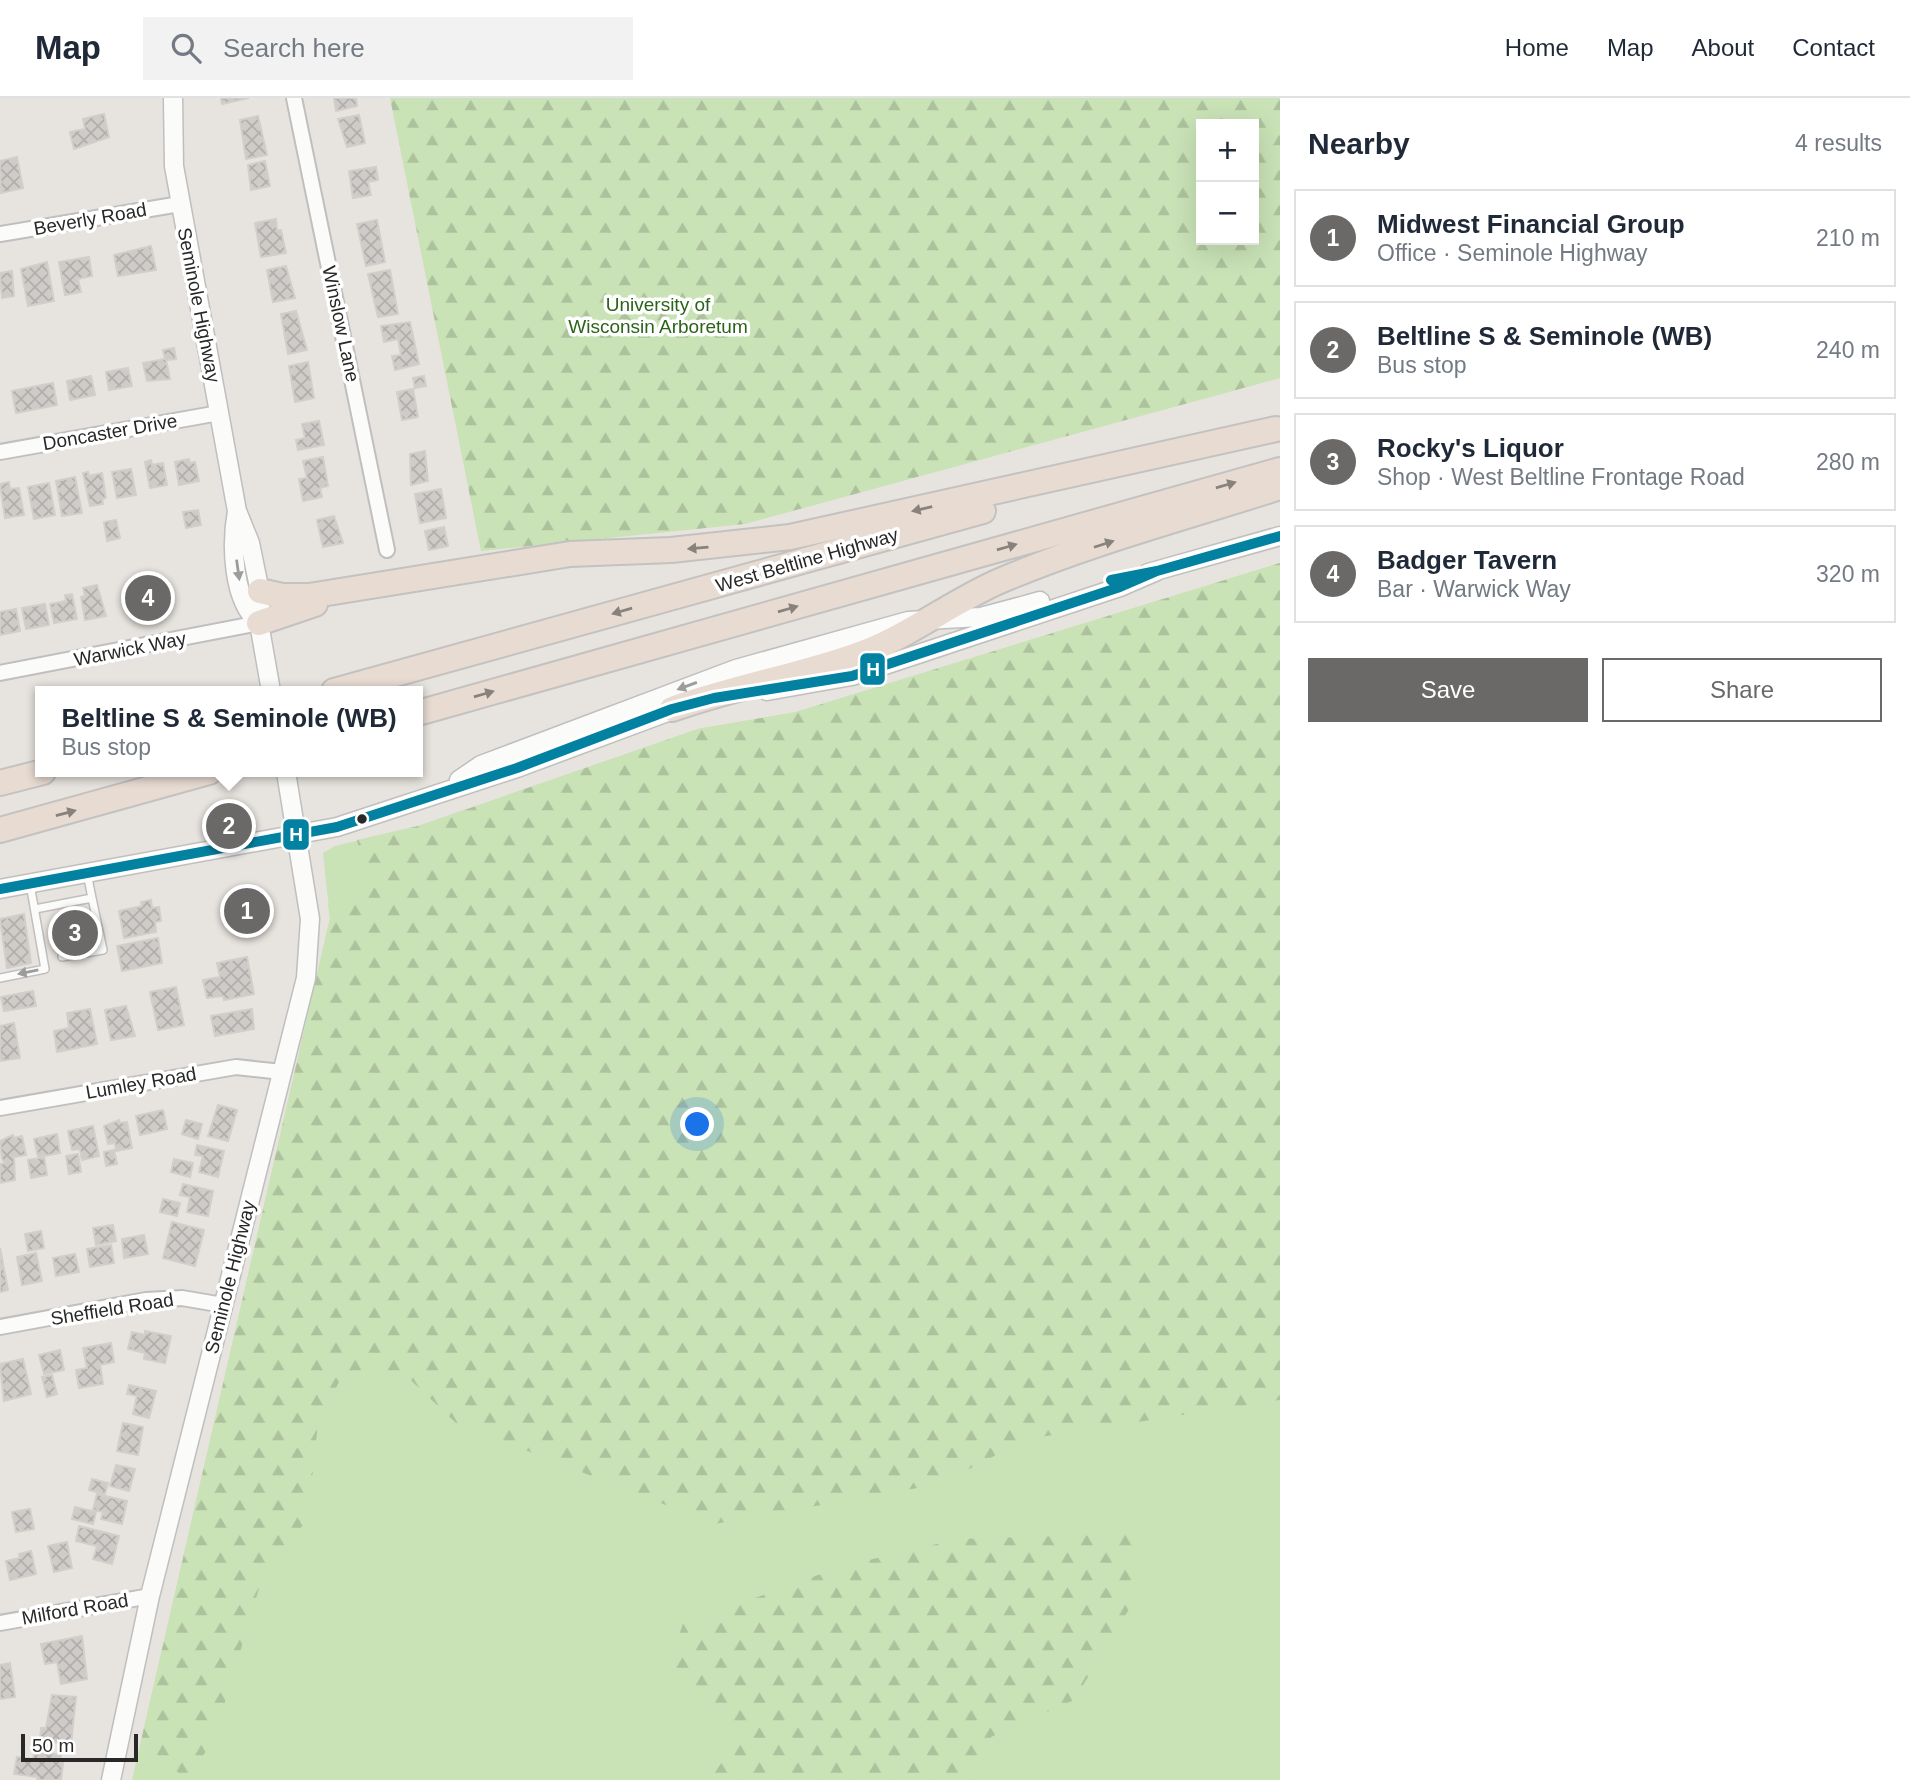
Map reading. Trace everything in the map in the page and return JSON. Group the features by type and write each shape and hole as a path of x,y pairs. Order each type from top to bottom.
{"highway":[{"path":"260,591 293,597 401,583 570,554 671,550 790,537 1278,429"},
{"name":"West Beltline Highway","path":"352,686 1278,429"},
{"path":"423,712 1280,470"},
{"path":"672,709 726,689 851,657 1000,581 1059,558 1280,487"},
{"path":"259,623 291,610 401,583"},
{"path":"0,783 35,774"},
{"path":"0,830 191,777"}],"street":[{"name":"Seminole Highway","path":"173,98 174,166 180,204 237,511 250,543 260,591 259,623 270,686"},
{"name":"Winslow Lane","path":"294,98 387,550"},
{"name":"Beverly Road","path":"0,234 180,204"},
{"name":"Doncaster Drive","path":"0,452 219,412"},
{"name":"Seminole Highway","path":"237,511 234,542 243,599 246,610 259,623"},
{"path":"441,792 481,765 706,679 875,629 929,619 981,617 1280,536"},
{"path":"0,889 337,827 517,768 672,709 714,698 822,683 852,676 1120,586 1157,571"},
{"name":"Warwick Way","path":"0,673 259,623"},
{"name":"Seminole Highway","path":"111,1780 150,1596 306,978 310,919 287,779"},
{"name":"Lumley Road","path":"0,1108 236,1068 282,1072"},
{"name":"Sheffield Road","path":"0,1327 146,1300 182,1298 223,1305"},
{"name":"Milford Road","path":"0,1623 150,1596"}],"lane":[{"path":"62,957 103,950 87,873"},
{"path":"0,978 45,969 30,883"},
{"path":"34,909 92,898"}],"green space":[{"name":"University of Wisconsin Arboretum","path":"390,98 1280,98 1280,378 745,524 481,551"},
{"path":"1280,563 1280,1780 132,1780 330,918 323,853 335,846 418,826 698,729 796,712"},
{"path":"1280,563 1280,1400 1027,1439 940,1484 714,1524 456,1423 401,1371 339,1382 318,1422 308,1518 260,1585 214,1739 187,1780 141,1741 330,918 328,905 368,890 357,840 418,826 698,729 796,712"},
{"path":"1136,1534 1131,1606 1074,1700 991,1737 979,1780 709,1780 739,1739 697,1702 667,1667 683,1624 843,1566 958,1539"}],"building":[{"path":"221,98 249,98 222,104"},
{"path":"334,98 356,98 357,106 336,111"},
{"path":"104,114 109,137 74,149 70,132 85,129 83,119"},
{"path":"359,115 365,143 347,147 338,119"},
{"path":"258,116 267,155 246,159 240,120"},
{"path":"17,157 23,188 1,193 0,161"},
{"path":"265,161 270,186 251,190 248,165"},
{"path":"376,167 378,180 368,182 371,195 353,198 349,171"},
{"path":"276,219 277,230 281,230 286,253 261,257 255,223"},
{"path":"377,220 385,262 366,266 357,224"},
{"path":"151,246 156,270 118,276 114,255"},
{"path":"89,257 92,276 78,279 81,292 65,295 59,262"},
{"path":"47,262 54,301 28,306 21,269"},
{"path":"286,266 295,298 273,302 267,270"},
{"path":"390,270 398,314 378,317 368,274"},
{"path":"12,271 14,296 2,298 0,273"},
{"path":"296,311 307,350 288,354 281,314"},
{"path":"410,322 419,364 395,370 392,356 401,355 398,339 384,342 381,326"},
{"path":"174,348 176,359 166,360 170,379 147,381 143,363 165,359 163,350"},
{"path":"308,362 314,398 295,402 289,366"},
{"path":"128,368 132,386 109,390 106,372"},
{"path":"91,376 95,395 70,400 67,381"},
{"path":"424,376 426,386 415,388 413,378"},
{"path":"53,383 57,405 16,413 12,391"},
{"path":"413,389 418,417 402,420 397,392"},
{"path":"319,421 324,445 298,450 296,440 305,438 302,424"},
{"path":"425,451 428,481 411,485 410,454"},
{"path":"323,457 328,486 320,488 322,497 303,501 299,479 307,478 303,461"},
{"path":"189,459 190,463 195,462 199,481 179,485 175,462"},
{"path":"151,460 152,465 163,463 167,485 150,488 145,462"},
{"path":"131,469 136,495 117,498 112,472"},
{"path":"88,472 89,476 102,473 106,498 102,499 103,504 90,506 83,473"},
{"path":"75,477 82,513 62,516 56,481"},
{"path":"9,482 10,489 19,488 24,515 5,518 0,484"},
{"path":"49,483 55,515 34,519 28,487"},
{"path":"441,489 446,518 420,523 415,494"},
{"path":"198,510 201,525 186,528 183,512"},
{"path":"334,516 343,543 323,547 317,520"},
{"path":"116,520 120,538 107,541 104,522"},
{"path":"444,527 448,546 429,550 425,531"},
{"path":"152,583 153,588 165,586 169,603 158,605 159,610 132,612 128,593 138,591 137,586"},
{"path":"97,585 106,616 85,620 81,597 85,596 83,588"},
{"path":"72,594 77,619 54,623 50,604 66,601 65,595"},
{"path":"45,604 49,625 26,629 22,608"},
{"path":"16,609 20,631 0,635 0,612"},
{"path":"259,888 263,910 248,913 251,932 237,934 233,916 239,915 235,893"},
{"path":"151,900 152,908 159,907 161,921 155,922 156,932 124,938 119,911 142,906 141,902"},
{"path":"89,913 96,946 61,953 55,919"},
{"path":"24,914 31,963 7,968 0,919"},
{"path":"158,938 162,963 122,971 117,946"},
{"path":"247,957 254,994 224,1000 223,996 207,998 203,980 220,977 217,963"},
{"path":"176,987 184,1025 158,1030 150,992"},
{"path":"33,991 36,1006 4,1011 1,997"},
{"path":"126,1006 135,1036 111,1040 105,1010"},
{"path":"90,1009 97,1044 57,1052 54,1031 69,1028 67,1013"},
{"path":"252,1009 254,1029 215,1036 211,1016"},
{"path":"14,1023 20,1058 0,1061 0,1026"},
{"path":"218,1105 237,1110 228,1141 208,1136"},
{"path":"163,1110 167,1129 140,1135 136,1116"},
{"path":"119,1120 120,1123 127,1122 132,1148 116,1151 115,1143 108,1144 104,1126"},
{"path":"186,1120 202,1124 198,1139 182,1134"},
{"path":"93,1126 99,1156 82,1160 80,1149 72,1150 68,1131"},
{"path":"57,1134 60,1153 38,1157 34,1139"},
{"path":"13,1135 14,1138 22,1136 26,1155 14,1157 15,1180 0,1183 0,1164 5,1163 0,1141"},
{"path":"197,1145 224,1151 218,1177 199,1172 203,1156 195,1155"},
{"path":"114,1150 117,1164 106,1166 104,1152"},
{"path":"78,1154 81,1172 69,1174 66,1156"},
{"path":"44,1157 47,1175 31,1178 28,1160"},
{"path":"174,1159 193,1163 190,1177 171,1172"},
{"path":"183,1184 213,1191 208,1216 187,1212 190,1197 180,1195"},
{"path":"163,1199 180,1203 177,1216 160,1212"},
{"path":"172,1222 204,1230 195,1266 163,1258"},
{"path":"113,1225 116,1241 96,1245 93,1228"},
{"path":"41,1231 44,1248 28,1251 25,1234"},
{"path":"144,1235 148,1254 124,1258 122,1239"},
{"path":"111,1245 114,1263 90,1267 87,1249"},
{"path":"0,1248 8,1290 0,1292"},
{"path":"36,1253 42,1281 22,1285 17,1257"},
{"path":"75,1254 79,1272 56,1276 53,1258"},
{"path":"145,1331 171,1336 165,1363 144,1359 145,1353 128,1349 132,1332 145,1335"},
{"path":"111,1343 114,1362 100,1365 103,1384 79,1388 76,1370 87,1368 83,1348"},
{"path":"60,1350 64,1370 44,1374 39,1355"},
{"path":"23,1359 31,1394 4,1401 0,1364"},
{"path":"52,1375 57,1394 47,1397 42,1377"},
{"path":"129,1385 156,1391 149,1418 133,1414 137,1396 127,1394"},
{"path":"123,1423 143,1427 138,1455 117,1451"},
{"path":"116,1465 135,1469 129,1491 110,1486"},
{"path":"92,1479 108,1483 105,1494 89,1490"},
{"path":"97,1494 127,1501 122,1524 101,1519 103,1512 93,1510"},
{"path":"75,1507 96,1512 93,1524 72,1519"},
{"path":"30,1509 34,1529 16,1532 12,1512"},
{"path":"79,1526 119,1536 112,1564 93,1559 97,1546 76,1541"},
{"path":"67,1542 72,1568 54,1572 48,1546"},
{"path":"31,1551 36,1574 10,1580 6,1561 20,1558 19,1554"},
{"path":"82,1636 87,1679 61,1684 57,1662 45,1664 41,1644"},
{"path":"10,1663 15,1697 0,1699 0,1665"},
{"path":"52,1695 76,1697 71,1744 40,1741 41,1728 46,1728"},
{"path":"35,1751 61,1755 61,1780 37,1780 38,1777 14,1774 17,1757 33,1759"}],"transit line":[{"name":"H","path":"1111,580 1157,571 1280,536"},
{"name":"H","path":"0,889 337,827 517,768 672,709 714,698 852,676 1120,587 1157,571"}],"place":[{"name":"Badger Tavern","path":"148,598"},
{"name":"Beltline S & Seminole (WB)","path":"229,826"},
{"name":"Midwest Financial Group","path":"247,911"},
{"name":"Rocky's Liquor","path":"75,933"}]}
